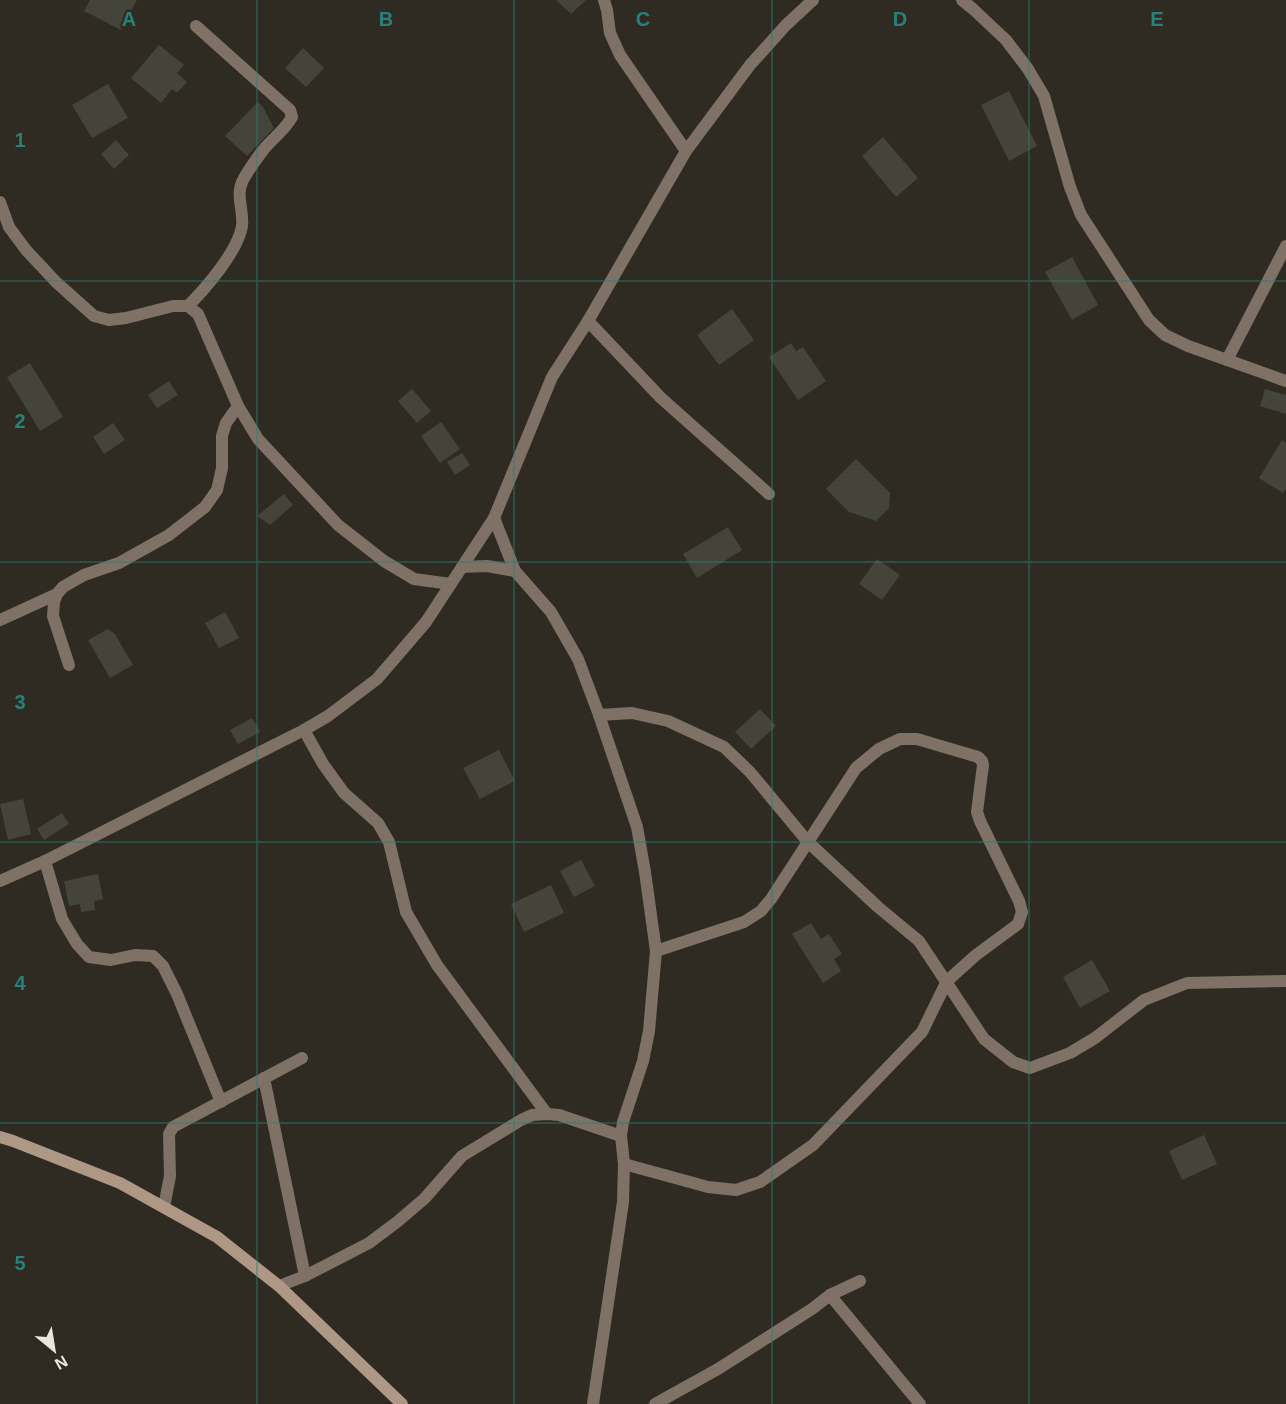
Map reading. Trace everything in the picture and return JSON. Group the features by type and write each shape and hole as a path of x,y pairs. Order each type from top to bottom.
{"street":[{"path":"604,0 610,33 620,55 686,151"},
{"path":"0,881 45,861 304,730 328,716 377,679 426,622 494,518 552,377 588,321 686,151 750,64 813,0"},
{"path":"962,0 1006,40 1028,69 1044,96 1070,187 1081,215 1149,320 1166,335 1188,346 1286,381"},
{"path":"188,306 207,286 233,249 242,225 239,200 242,181 264,148 292,117 290,110 196,26"},
{"path":"0,202 9,227 26,250 56,282 94,316 109,320 126,318 173,306 188,306 198,314 238,406 258,439 338,525 384,561 414,579 451,584"},
{"path":"1227,360 1286,246"},
{"path":"588,321 661,398 769,494"},
{"path":"69,665 53,616 57,594 63,587 84,575 119,563 169,535 205,507 217,490 222,468 222,436 226,423 238,406"},
{"path":"494,518 515,571 551,612 578,660 599,715 637,827 656,951 649,1032 621,1136 624,1164 623,1202 593,1404"},
{"path":"462,567 487,566 515,571"},
{"path":"0,620 57,594"},
{"path":"599,715 632,713 668,721 724,747 750,772 808,842 878,907 919,941 984,1039 1013,1062 1030,1068 1070,1053 1095,1038 1144,1000 1187,983 1286,981"},
{"path":"304,730 322,764 344,793 378,823 389,842 406,912 437,965 547,1114"},
{"path":"624,1164 708,1187 736,1190 760,1182 813,1145 922,1032 947,981 976,954 1018,924 1022,912 1019,901 977,812 982,761 978,757 917,740 900,739 879,749 856,768 761,911 744,922 656,951"},
{"path":"45,861 62,919 77,944 89,957 111,960 135,955 153,956 163,966 177,994 221,1102"},
{"path":"164,1207 170,1176 169,1134 173,1127 302,1058"},
{"path":"264,1078 305,1276"},
{"path":"279,1286 305,1276 369,1243 424,1199 462,1156 532,1115 559,1115 621,1136"},
{"path":"0,1137 120,1183 217,1237 279,1286 402,1404"},
{"path":"655,1404 728,1363 830,1295 860,1281"},
{"path":"830,1295 920,1404"}],"building":[{"path":"90,0 137,0 121,30 84,11"},
{"path":"556,0 586,0 571,14"},
{"path":"159,45 184,65 177,73 187,82 177,93 172,89 161,103 131,78"},
{"path":"303,48 324,68 306,87 285,68"},
{"path":"108,84 128,118 92,138 72,105"},
{"path":"1009,91 1037,146 1009,161 981,105"},
{"path":"258,102 274,128 247,156 225,136"},
{"path":"883,137 918,178 896,197 862,156"},
{"path":"116,140 129,155 114,169 101,154"},
{"path":"1072,257 1098,305 1072,320 1045,272"},
{"path":"732,309 754,340 719,365 697,335"},
{"path":"791,343 796,351 803,347 826,381 798,400 769,357"},
{"path":"30,363 63,417 40,431 7,377"},
{"path":"169,381 178,395 157,408 148,395"},
{"path":"412,389 431,411 417,423 398,401"},
{"path":"1265,389 1286,395 1286,414 1260,406"},
{"path":"441,422 460,449 440,463 421,436"},
{"path":"113,423 125,440 104,454 93,437"},
{"path":"1282,440 1286,443 1286,488 1283,493 1259,478"},
{"path":"462,453 470,465 455,475 447,462"},
{"path":"856,459 890,493 889,508 876,521 849,512 826,489"},
{"path":"284,494 293,505 270,525 257,516"},
{"path":"728,527 742,550 697,578 683,554"},
{"path":"877,559 900,575 882,600 859,584"},
{"path":"225,612 239,638 219,648 205,623"},
{"path":"108,629 115,634 133,665 110,678 88,640"},
{"path":"760,709 776,726 751,749 735,732"},
{"path":"252,718 260,732 238,744 230,730"},
{"path":"499,750 515,781 480,799 463,768"},
{"path":"23,799 31,834 8,840 0,804"},
{"path":"62,813 69,824 44,840 37,829"},
{"path":"581,860 595,886 574,897 560,871"},
{"path":"98,874 103,899 94,901 95,910 81,912 80,904 69,906 64,881"},
{"path":"551,885 564,913 524,932 511,904"},
{"path":"811,923 821,939 829,934 842,954 834,959 841,971 823,983 792,934"},
{"path":"1092,960 1110,991 1080,1008 1063,977"},
{"path":"1204,1135 1217,1164 1182,1180 1169,1151"}]}
